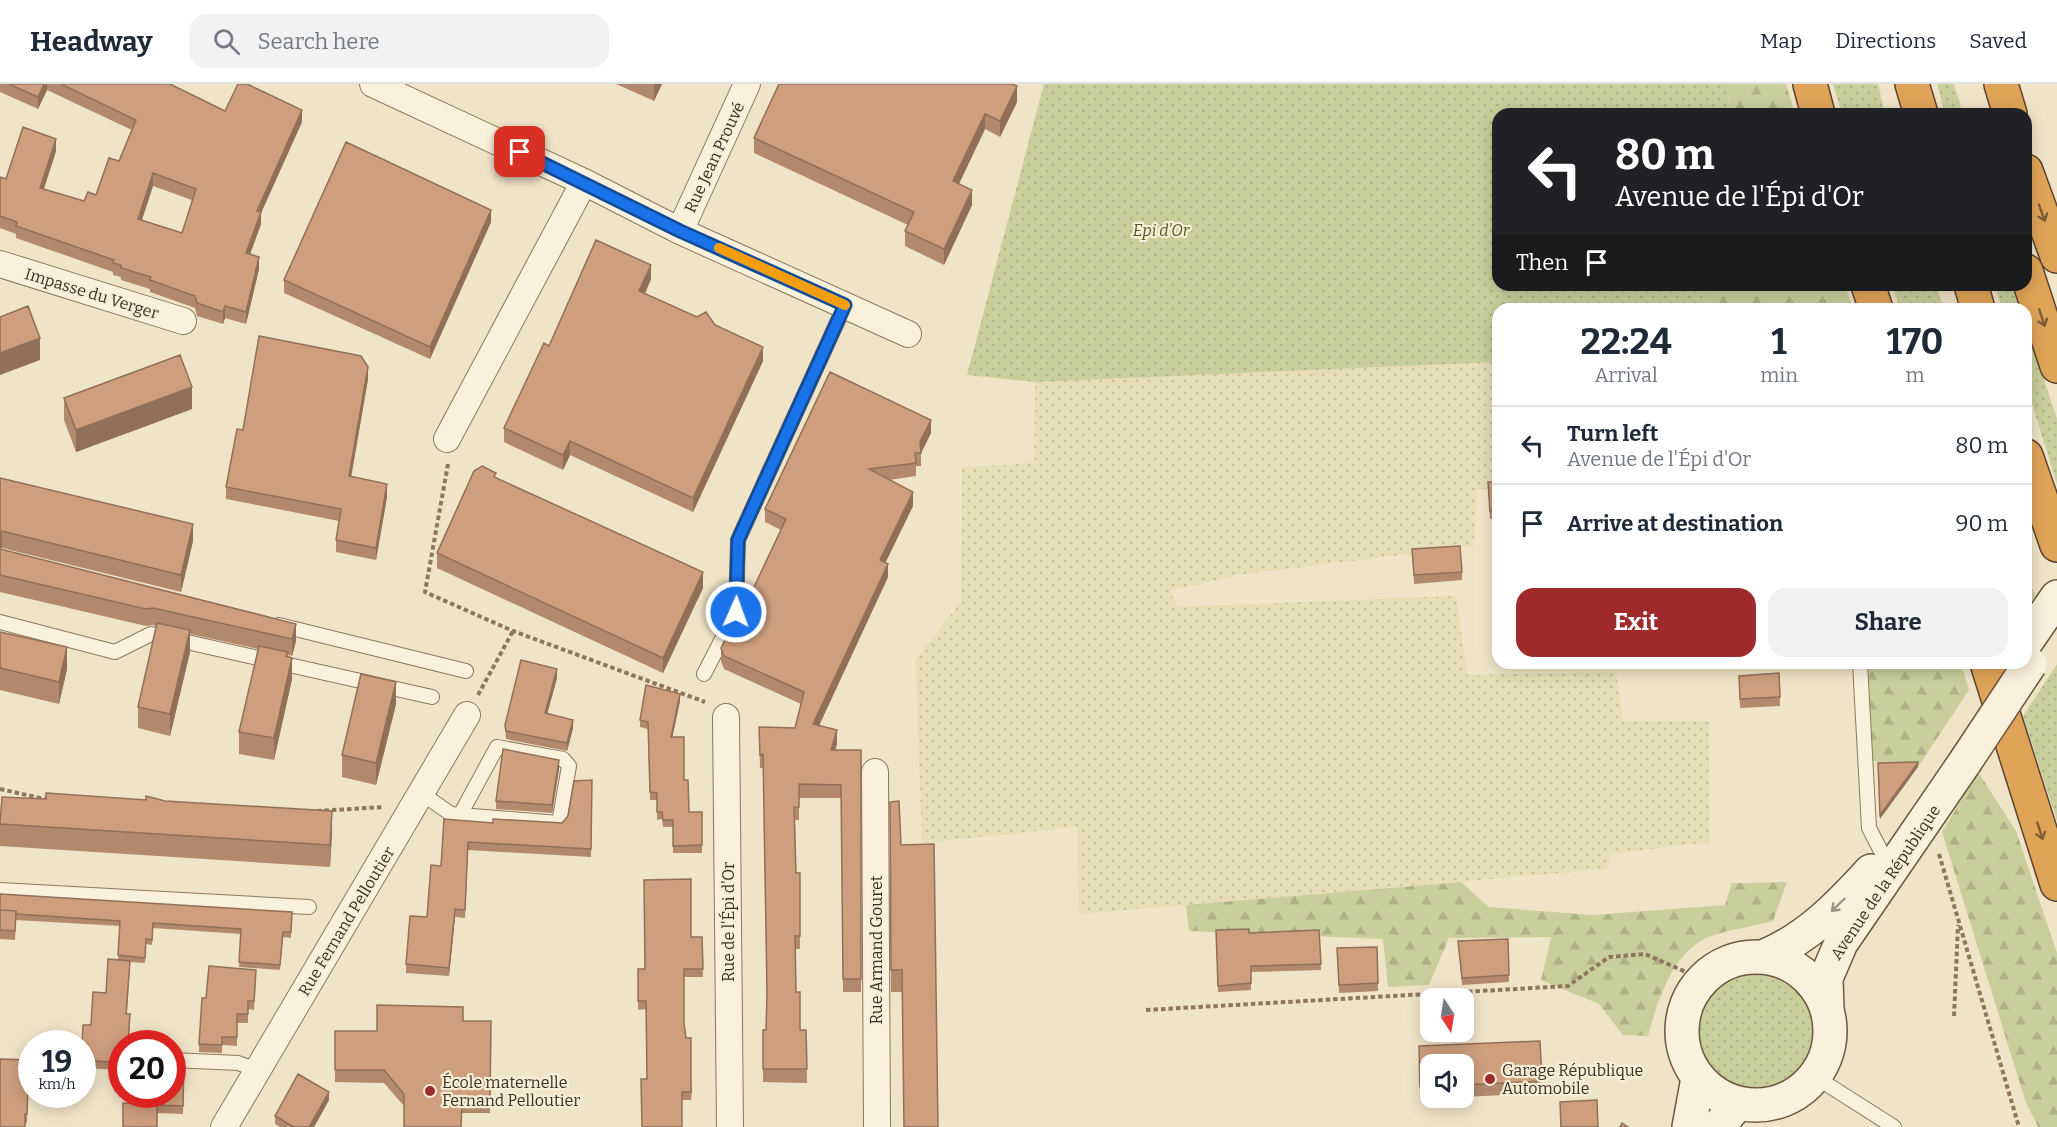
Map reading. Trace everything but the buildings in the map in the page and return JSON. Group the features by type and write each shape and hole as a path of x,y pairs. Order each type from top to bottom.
{"highway":[{"path":"1810,84 1816,108"},
{"path":"1912,84 1919,108"},
{"path":"1990,108 1991,84"},
{"path":"2001,84 2008,108"},
{"path":"2032,187 2057,256"},
{"path":"2032,289 2057,366"},
{"path":"2032,474 2053,535"},
{"path":"1989,669 2057,884"}],"main road":[{"path":"2032,640 2057,597"},
{"path":"2032,648 2057,624"},
{"path":"1957,760 2015,669"},
{"name":"Avenue de la République","path":"1763,957 1795,942 1888,861 1928,817 1957,760"},
{"name":"Avenue de la République","path":"1827,1010 1826,978 1832,959 1888,861 1957,760"},
{"path":"1763,957 1785,962 1804,973 1818,990 1827,1010 1831,1033 1826,1056 1815,1076 1799,1091 1780,1101 1728,1115 1716,1094 1698,1078 1687,1060 1682,1039 1683,1017 1690,997 1702,979 1720,966 1741,958 1763,957"},
{"path":"1689,1127 1698,1078"}],"street":[{"path":"373,84 584,182 680,231 908,334"},
{"name":"Rue Jean Prouvé","path":"680,231 747,84"},
{"path":"448,449 584,182"},
{"name":"Impasse du Verger","path":"0,264 183,321"},
{"name":"Rue Fernand Pelloutier","path":"224,1127 472,707"},
{"name":"Rue de l'Épi d'Or","path":"727,719 730,1127"},
{"name":"Rue Armand Gouret","path":"875,772 877,1127"}],"lane":[{"path":"704,674 736,612 738,540 845,305"},
{"path":"0,622 115,652 151,634 432,697"},
{"path":"268,622 466,671"},
{"path":"1860,669 1869,828 1888,861"},
{"path":"421,793 451,814 460,815 559,823 568,766 563,759 497,747 460,815"},
{"path":"0,890 309,907"},
{"path":"186,1061 238,1063 257,1070"},
{"path":"1815,1076 1894,1127"}],"path":[{"path":"448,449 425,592 513,630 731,711 732,720 727,719"},
{"path":"472,707 513,630"},
{"path":"0,789 61,801"},
{"path":"307,812 383,806"},
{"path":"1928,817 2019,1127"},
{"path":"1954,1016 1958,919"},
{"path":"1146,1010 1568,986 1609,957 1646,954 1702,979"}],"shaded area":[{"path":"1492,362 1492,488 1477,490 1474,546 1237,575 1170,591 1178,607 1456,596 1467,675 1616,672 1623,721 1709,721 1710,842 1610,854 1607,869 1079,914 1078,827 922,843 916,659 961,602 962,467 1034,463 1035,382"}],"green space":[{"name":"Epi d'Or","path":"1044,84 1730,84 1728,108 1492,108 1492,291 1706,291 1704,303 1492,303 1492,362 1035,382 967,375"},
{"path":"1730,84 1786,84 1793,108 1728,108"},
{"path":"1833,84 1878,84 1884,108 1840,108"},
{"path":"1937,84 1954,84 1961,108 1943,108"},
{"path":"1706,291 1847,291 1851,303 1704,303"},
{"path":"1894,291 1938,291 1942,303 1898,303"},
{"path":"1997,291 2015,291 2018,303 2000,303"},
{"path":"2032,343 2057,419 2057,484 2032,403"},
{"path":"2057,664 2057,821 2023,716"},
{"path":"1868,669 1963,669 1969,690 1918,767 1873,761"},
{"path":"1978,772 2016,831 2057,953 2057,1127 2038,1127 2026,1103 1942,832"},
{"path":"1461,882 1489,907 1593,915 1725,905 1732,883 1787,882 1773,921 1714,935 1688,951 1669,977 1648,1036 1623,1035 1599,1004 1541,980 1551,937 1449,938 1429,985 1388,987 1383,939 1189,931 1186,905"},
{"path":"1756,970 1779,974 1798,987 1811,1006 1815,1029 1811,1052 1798,1071 1779,1084 1756,1088 1733,1084 1714,1071 1701,1052 1697,1029 1701,1006 1714,987 1733,974"}],"slow traffic":[{"path":"719,248 845,305"}],"place":[{"name":"Garage République Automobile","path":"1490,1079"},
{"name":"École maternelle Fernand Pelloutier","path":"430,1091"}],"route":[{"path":"520,152 680,231 845,305 822,351 738,540 736,612"}]}
